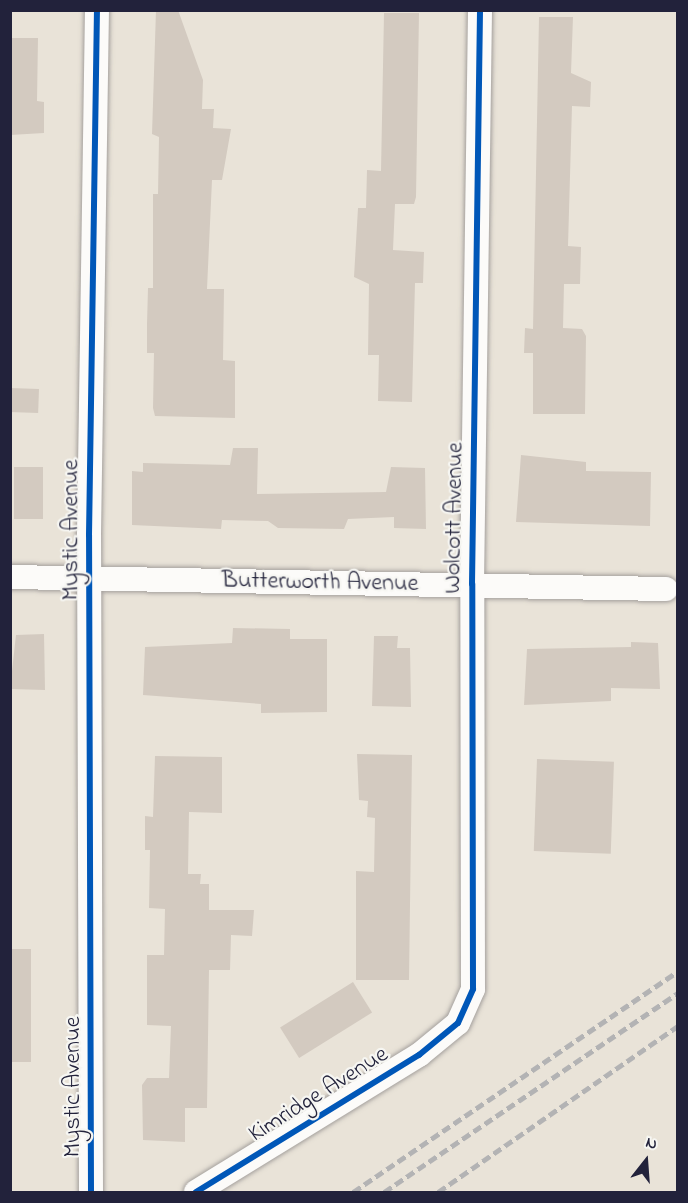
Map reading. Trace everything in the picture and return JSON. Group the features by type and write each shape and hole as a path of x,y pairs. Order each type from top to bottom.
{"street":[{"name":"Mystic Avenue","path":"91,1192 89,578 97,10"},
{"name":"Wolcott Avenue","path":"458,1023 473,989 472,584 480,10"},
{"name":"Butterworth Avenue","path":"10,577 666,589"},
{"name":"Kimridge Avenue","path":"196,1192 384,1078 458,1023"}],"building":[{"path":"156,10 178,10 203,80 202,109 214,109 213,128 231,129 222,180 212,180 207,289 224,289 223,360 235,361 235,418 155,416 153,408 154,353 147,353 147,324 148,288 153,288 153,194 158,194 159,137 152,134"},
{"path":"384,13 419,13 416,197 414,204 395,204 393,250 424,252 423,283 415,283 412,402 378,401 379,355 368,355 369,284 354,277 358,208 366,208 367,170 381,171"},
{"path":"539,17 573,17 571,73 591,82 590,107 572,106 568,246 581,247 580,284 564,284 563,328 582,329 586,336 585,414 533,414 533,353 524,353 525,328 533,329"},
{"path":"10,38 38,38 37,101 44,102 44,133 10,135"},
{"path":"10,388 39,389 38,413 10,412"},
{"path":"233,448 258,448 257,494 386,492 391,467 425,468 426,529 394,528 394,517 348,519 344,529 278,528 268,521 222,520 221,529 132,525 132,471 143,472 143,463 230,465"},
{"path":"521,455 586,462 586,471 651,472 650,526 516,522"},
{"path":"14,467 43,467 43,519 14,519"},
{"path":"233,628 290,629 290,639 327,639 327,712 261,713 261,704 143,695 145,647 232,643"},
{"path":"44,634 45,690 10,689 16,635"},
{"path":"374,636 398,636 397,648 410,648 411,707 372,706"},
{"path":"631,642 658,643 660,689 611,688 611,701 524,705 527,649 631,647"},
{"path":"357,754 412,755 409,980 356,980 356,871 374,872 375,818 367,817 368,801 359,800"},
{"path":"155,756 222,757 222,813 189,812 188,874 201,874 200,884 209,884 209,910 254,910 252,936 231,935 230,970 209,970 207,1108 185,1108 185,1142 143,1140 142,1085 147,1078 169,1078 171,1026 147,1025 147,955 164,955 165,909 149,908 150,850 145,850 145,816 153,817"},
{"path":"537,759 614,762 611,854 534,851"},
{"path":"10,949 31,949 31,1062 10,1062"},
{"path":"353,982 372,1013 299,1058 280,1028"}],"railway":[{"path":"353,1192 678,971"},
{"path":"384,1192 678,993"},
{"path":"438,1192 678,1026"}],"cycle path":[{"path":"91,1192 89,535 97,10"},
{"path":"196,1192 419,1055 458,1023 473,989 472,584 480,10"}]}
